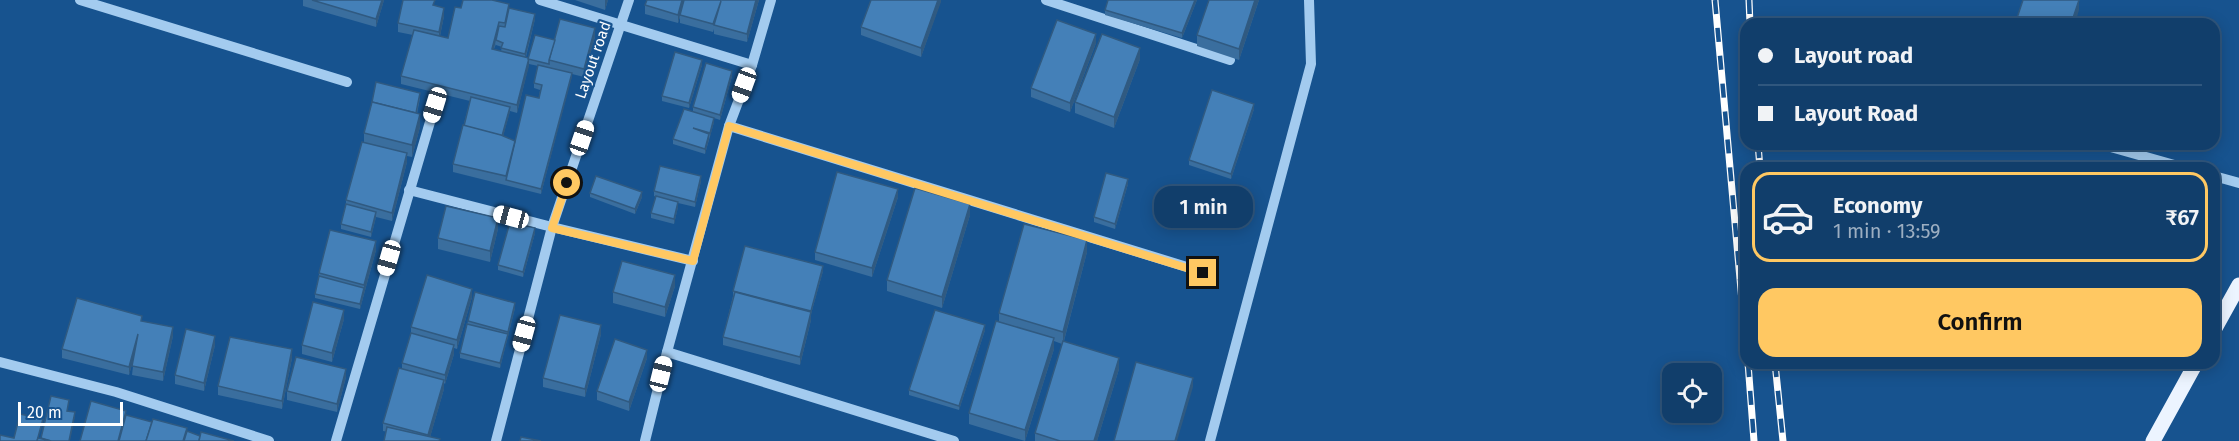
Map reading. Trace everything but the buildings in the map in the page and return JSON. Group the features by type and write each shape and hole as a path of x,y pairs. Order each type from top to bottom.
{"main road":[{"path":"2220,319 2239,285"},
{"path":"2153,441 2193,369"}],"street":[{"path":"80,0 347,81"},
{"path":"540,0 752,65"},
{"name":"Layout road","path":"496,441 552,228 629,0"},
{"path":"645,441 729,126 752,65 771,0"},
{"path":"1046,0 1230,60"},
{"path":"1210,441 1311,64 1309,0"},
{"path":"336,441 435,105"},
{"path":"729,126 1203,273"},
{"path":"2121,150 2164,162"},
{"path":"2220,178 2239,183"},
{"path":"409,190 552,228 693,261"},
{"path":"667,352 954,441"},
{"path":"0,362 116,393 269,441"}],"railway":[{"path":"1715,0 1740,279"},
{"path":"1749,0 1750,18"},
{"path":"1758,150 1760,162"},
{"path":"1748,369 1754,441"},
{"path":"1776,369 1783,441"}],"route":[{"path":"567,183 552,228 693,261 729,126 1203,273"}]}
